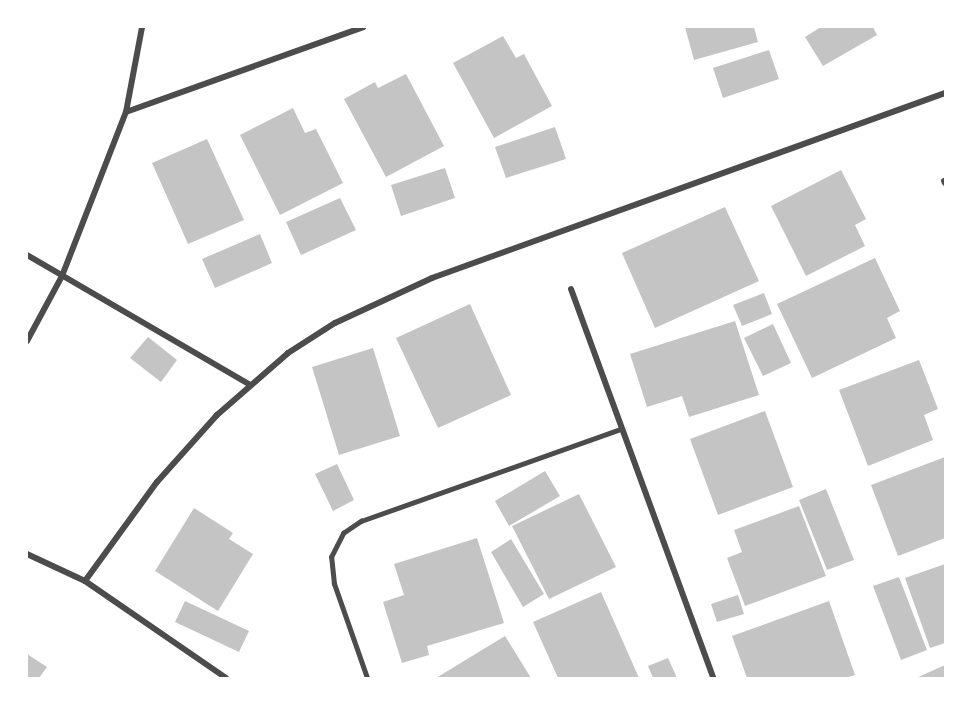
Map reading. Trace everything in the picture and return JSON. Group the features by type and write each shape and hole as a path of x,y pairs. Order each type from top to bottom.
{"street":[{"path":"27,341 62,276 126,112 142,27"},
{"path":"126,112 363,27"},
{"path":"85,581 158,482 217,415 288,353 335,323 432,278 945,93"},
{"path":"27,255 250,385"},
{"path":"571,290 713,678"},
{"path":"27,554 85,581 226,678"}],"lane":[{"path":"367,678 334,584 331,557 343,533 361,521 621,429"}],"building":[{"path":"685,27 754,27 758,42 694,60"},
{"path":"821,27 873,27 877,35 823,66 805,37"},
{"path":"503,36 516,58 524,54 552,106 494,138 453,63"},
{"path":"769,50 779,79 723,98 713,68"},
{"path":"406,74 444,146 386,177 344,99 375,82 378,88"},
{"path":"293,108 305,133 316,129 343,183 280,215 240,135"},
{"path":"555,127 566,159 506,178 495,147"},
{"path":"207,139 244,220 188,244 152,163"},
{"path":"445,168 455,198 401,216 391,185"},
{"path":"841,170 866,219 855,225 865,246 806,276 771,206"},
{"path":"340,198 356,230 301,255 286,222"},
{"path":"725,207 759,281 655,328 622,253"},
{"path":"260,234 272,263 215,288 202,259"},
{"path":"875,258 900,311 887,318 896,338 812,378 777,304"},
{"path":"764,293 772,314 742,326 733,305"},
{"path":"470,304 511,395 438,428 396,338"},
{"path":"735,321 759,395 689,417 682,396 647,407 630,354"},
{"path":"773,324 791,363 763,376 744,338"},
{"path":"148,337 177,360 161,382 130,358"},
{"path":"373,348 400,436 339,455 312,367"},
{"path":"919,360 938,409 924,415 933,440 868,466 839,390"},
{"path":"765,411 793,487 718,515 690,439"},
{"path":"945,457 945,538 898,556 871,485"},
{"path":"337,464 354,500 333,511 315,474"},
{"path":"545,471 560,496 509,526 495,501"},
{"path":"826,489 854,560 827,570 799,500"},
{"path":"579,494 616,567 549,599 512,526"},
{"path":"799,506 826,576 745,606 727,558 742,552 734,530"},
{"path":"194,508 233,533 229,539 253,554 218,611 155,571"},
{"path":"477,538 504,623 427,646 429,655 402,663 383,602 404,595 394,564"},
{"path":"511,539 544,594 523,607 491,552"},
{"path":"945,564 945,643 930,648 905,578"},
{"path":"899,577 927,650 901,660 873,586"},
{"path":"601,592 639,678 558,678 533,622"},
{"path":"738,595 744,614 717,622 711,604"},
{"path":"185,601 249,631 239,652 175,622"},
{"path":"829,601 855,675 845,678 747,678 732,636"},
{"path":"505,636 531,678 436,678"},
{"path":"27,654 47,667 39,678 27,678"},
{"path":"668,658 677,678 653,678 648,666"},
{"path":"945,665 945,678 916,678"}]}
